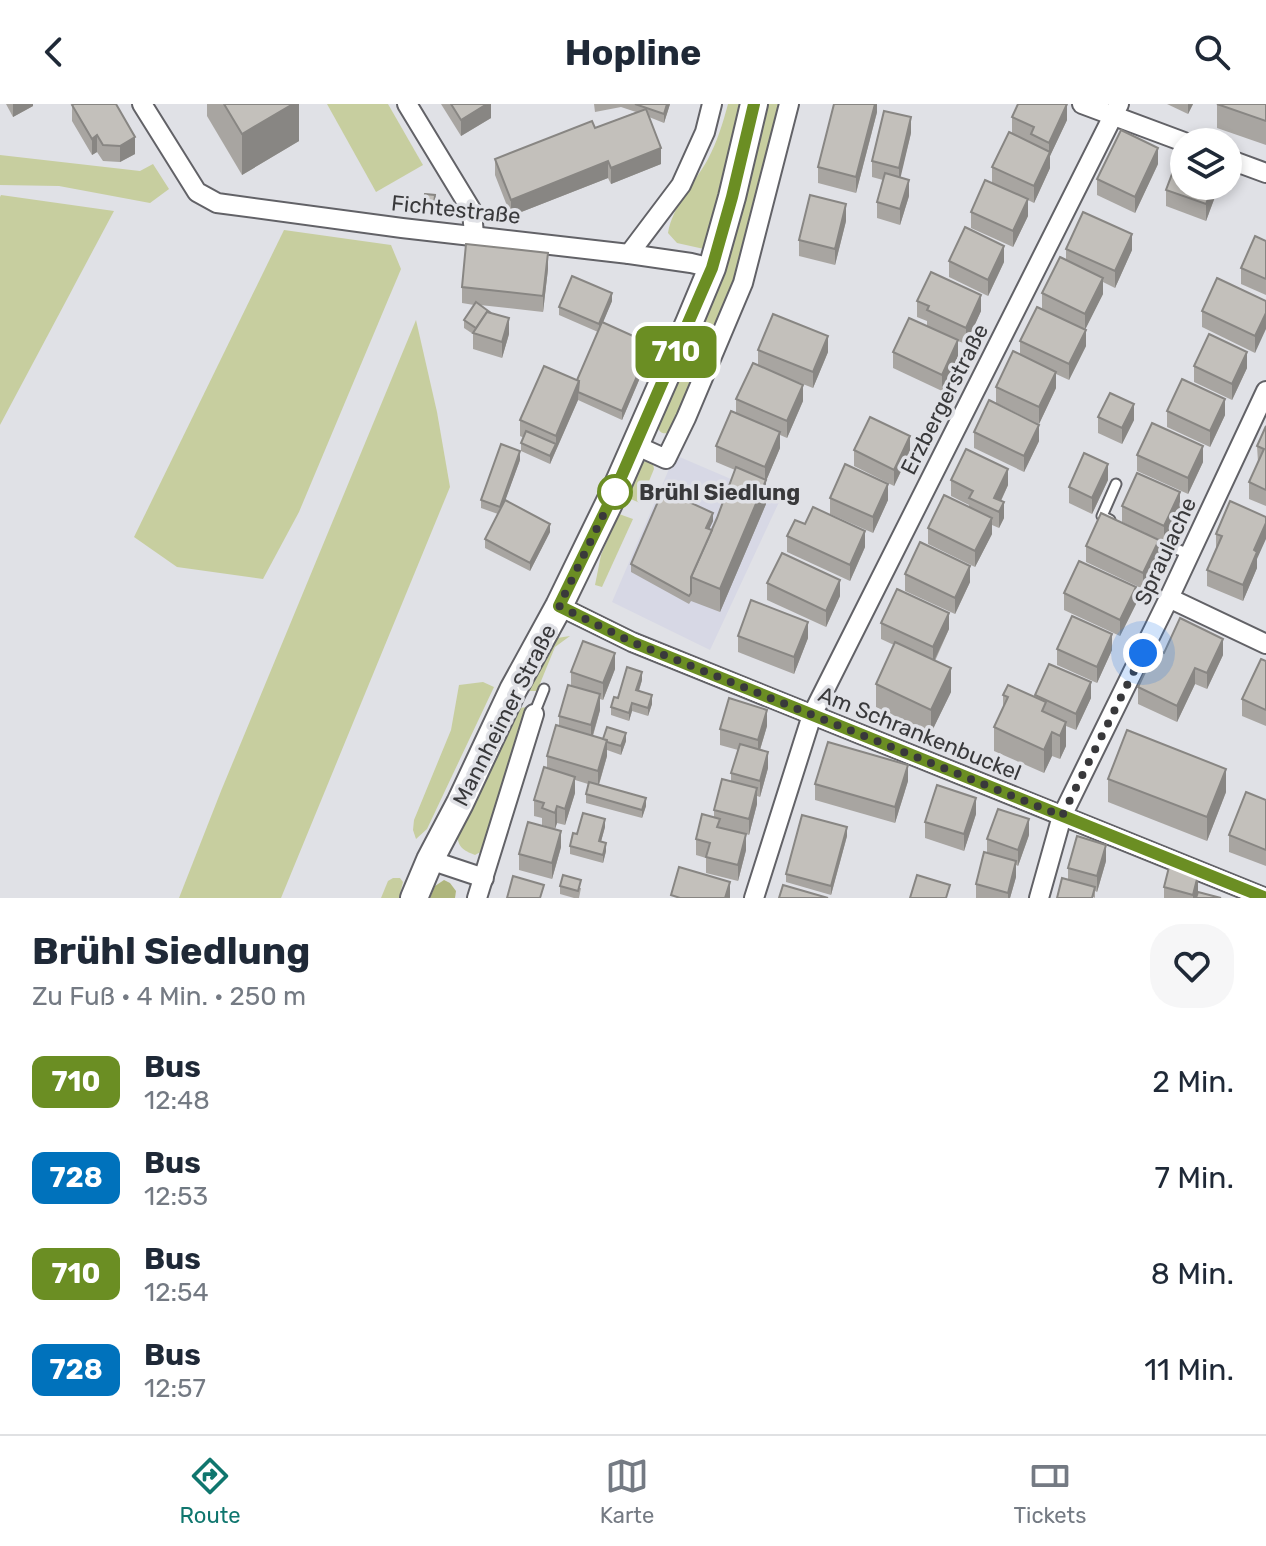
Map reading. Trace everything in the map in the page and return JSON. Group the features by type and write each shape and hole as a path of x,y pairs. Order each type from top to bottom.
{"main road":[{"name":"Mannheimer Straße","path":"414,898 513,690 559,606 615,491 712,268 754,104"}],"street":[{"name":"Fichtestraße","path":"142,104 197,192 217,203 629,254 712,268"},
{"path":"407,104 472,211 474,235"},
{"path":"629,254 681,185 705,132 712,104"},
{"path":"635,445 666,459 686,418 743,283 789,104"},
{"path":"1082,104 1116,110 1170,135"},
{"name":"Erzbergerstraße","path":"754,898 812,715 1116,110"},
{"path":"1242,164 1266,173"},
{"name":"Spraulache","path":"1039,898 1062,816 1266,391"},
{"path":"1169,598 1266,644"},
{"name":"Am Schrankenbuckel","path":"559,606 632,642 1266,898"},
{"path":"477,898 534,714"},
{"path":"430,860 484,878"}],"lane":[{"path":"1114,522 1102,516 1116,484"},
{"path":"1138,534 1190,554"},
{"path":"534,714 544,689"}],"shaded area":[{"path":"675,455 780,500 710,650 612,602"}],"green space":[{"path":"327,104 388,104 423,165 376,192"},
{"path":"728,104 744,104 714,222 704,249 677,243 668,233 671,223 679,204 711,153"},
{"path":"766,104 782,104 739,275 707,352 691,345 737,227"},
{"path":"0,155 140,171 153,164 169,189 150,203 59,186 0,185"},
{"path":"0,197 114,211 0,425"},
{"path":"284,230 391,245 401,269 299,512 263,579 177,567 134,537"},
{"path":"416,320 450,487 281,898 179,898 221,791"},
{"path":"685,361 699,367 669,433 663,433 657,426"},
{"path":"649,461 654,469 640,503 626,497 642,462"},
{"path":"619,514 633,519 602,587 595,585 601,555"},
{"path":"570,636 555,647 537,691 528,691 550,647 557,638"},
{"path":"483,682 494,687 427,829 416,839 414,820 451,730 459,685"},
{"path":"527,707 489,840 484,850 475,855 467,852 462,848 457,833 520,708"},
{"path":"400,878 403,882 399,898 381,898 388,881"},
{"path":"444,880 456,891 455,898 430,898 435,886"}],"building":[{"path":"74,104 116,104 135,137 120,146 103,145 97,135 92,139"},
{"path":"224,104 293,104 242,134"},
{"path":"451,104 487,104 461,120"},
{"path":"635,104 667,104 664,114"},
{"path":"834,104 875,104 856,177 818,167"},
{"path":"1018,104 1067,104 1049,143 1031,134 1034,127 1012,117"},
{"path":"1217,104 1266,104 1266,121"},
{"path":"646,109 661,148 611,168 608,161 511,200 495,159 592,121 595,128"},
{"path":"884,111 911,117 899,168 872,161"},
{"path":"1121,130 1158,148 1135,197 1097,179"},
{"path":"1009,132 1050,152 1034,186 992,167"},
{"path":"885,173 909,180 900,209 877,202"},
{"path":"985,180 1028,199 1013,231 971,212"},
{"path":"425,194 435,195 434,204 424,203"},
{"path":"810,195 846,204 835,249 799,240"},
{"path":"1083,212 1132,234 1115,271 1066,249"},
{"path":"965,227 1004,246 988,280 949,261"},
{"path":"1255,236 1266,241 1266,279 1241,268"},
{"path":"466,244 548,253 543,296 462,287"},
{"path":"1060,257 1103,278 1085,314 1042,293"},
{"path":"931,272 981,295 966,328 927,310 929,306 917,301"},
{"path":"572,276 612,293 599,324 559,307"},
{"path":"1217,278 1266,301 1266,313 1255,336 1202,311"},
{"path":"476,302 491,313 487,312 476,328 464,320"},
{"path":"1037,307 1086,330 1069,364 1020,341"},
{"path":"487,312 509,318 502,342 473,333"},
{"path":"773,314 828,336 813,372 758,350"},
{"path":"909,318 958,340 942,375 893,352"},
{"path":"602,322 651,344 622,411 578,392 577,380"},
{"path":"1209,334 1247,352 1232,384 1194,366"},
{"path":"1013,351 1056,372 1039,407 996,387"},
{"path":"753,363 803,385 787,421 736,399"},
{"path":"544,366 579,381 556,436 520,420"},
{"path":"1182,379 1225,399 1210,431 1167,411"},
{"path":"1110,393 1134,404 1122,428 1098,417"},
{"path":"989,400 1039,425 1024,456 974,432"},
{"path":"731,411 780,432 765,467 716,446"},
{"path":"870,417 910,436 894,470 854,450"},
{"path":"1152,423 1203,446 1188,478 1137,455"},
{"path":"1266,426 1266,490 1249,482 1264,449 1257,446"},
{"path":"526,431 556,444 550,456 521,443"},
{"path":"501,444 520,451 500,507 481,500"},
{"path":"966,449 1008,469 994,498 1004,502 999,512 969,498 973,491 951,480"},
{"path":"1084,453 1108,464 1092,498 1069,487"},
{"path":"845,464 888,484 873,517 830,498"},
{"path":"736,467 766,480 720,589 691,577"},
{"path":"1137,473 1180,492 1164,526 1122,506"},
{"path":"663,490 713,513 706,528 712,530 691,577 689,596 631,564"},
{"path":"944,495 992,518 975,551 928,528"},
{"path":"505,500 550,524 530,563 485,539"},
{"path":"1230,501 1266,517 1254,550 1257,552 1243,585 1207,570 1222,536 1216,534"},
{"path":"813,507 865,531 850,565 787,536 795,520 805,524"},
{"path":"1101,513 1159,540 1143,573 1086,546"},
{"path":"920,542 970,566 955,598 905,574"},
{"path":"782,553 840,580 826,611 767,583"},
{"path":"1079,561 1136,587 1120,620 1064,593"},
{"path":"897,589 949,613 933,647 881,623"},
{"path":"751,600 808,622 794,657 738,636"},
{"path":"1072,616 1112,634 1097,667 1057,649"},
{"path":"1180,618 1223,639 1207,673 1195,668 1177,706 1138,687 1156,649 1164,653"},
{"path":"583,641 615,653 603,683 571,672"},
{"path":"895,642 951,668 931,710 876,684"},
{"path":"1261,659 1266,661 1266,710 1242,699"},
{"path":"1049,664 1091,682 1076,714 1035,695"},
{"path":"627,667 642,672 636,690 652,695 648,708 632,703 629,713 611,707 614,697 618,698"},
{"path":"568,685 600,694 591,725 559,716"},
{"path":"1008,685 1046,702 1042,711 1066,722 1060,736 1052,732 1044,750 994,727 1008,697 1003,695"},
{"path":"729,698 767,710 758,740 720,729"},
{"path":"556,725 607,740 598,771 547,756"},
{"path":"607,727 626,733 621,746 603,739"},
{"path":"1127,730 1226,769 1207,817 1108,779"},
{"path":"828,742 908,765 895,807 815,784"},
{"path":"740,744 768,752 760,781 731,773"},
{"path":"544,767 575,777 565,809 557,806 555,813 542,808 544,803 534,800"},
{"path":"722,779 757,788 749,819 714,810"},
{"path":"589,782 646,798 642,810 586,794"},
{"path":"937,785 976,798 964,834 925,822"},
{"path":"1246,792 1266,800 1266,850 1229,835"},
{"path":"998,809 1029,819 1018,850 987,839"},
{"path":"583,813 605,819 599,841 606,843 603,855 570,846"},
{"path":"702,814 720,819 717,827 746,834 738,865 706,857 710,843 696,839"},
{"path":"802,815 847,827 831,886 786,874"},
{"path":"528,822 561,831 552,863 519,854"},
{"path":"1077,836 1106,845 1097,876 1068,868"},
{"path":"984,852 1016,861 1008,893 976,884"},
{"path":"679,867 730,882 725,898 680,898 671,895"},
{"path":"1169,867 1198,875 1193,895 1164,887"},
{"path":"563,875 581,880 578,891 560,886"},
{"path":"917,875 950,885 946,898 910,898"},
{"path":"513,876 544,885 540,898 507,898"},
{"path":"1062,878 1095,887 1092,898 1057,898"},
{"path":"783,885 828,898 779,898"},
{"path":"1198,892 1221,898 1196,898"}],"bus line":[{"name":"710","path":"754,104 712,268 615,491 559,606 632,642 1266,898"}],"place":[{"name":"Brühl Siedlung","path":"615,492"}],"route":[{"path":"615,492 559,606 632,642 1062,816 1143,653"}]}
